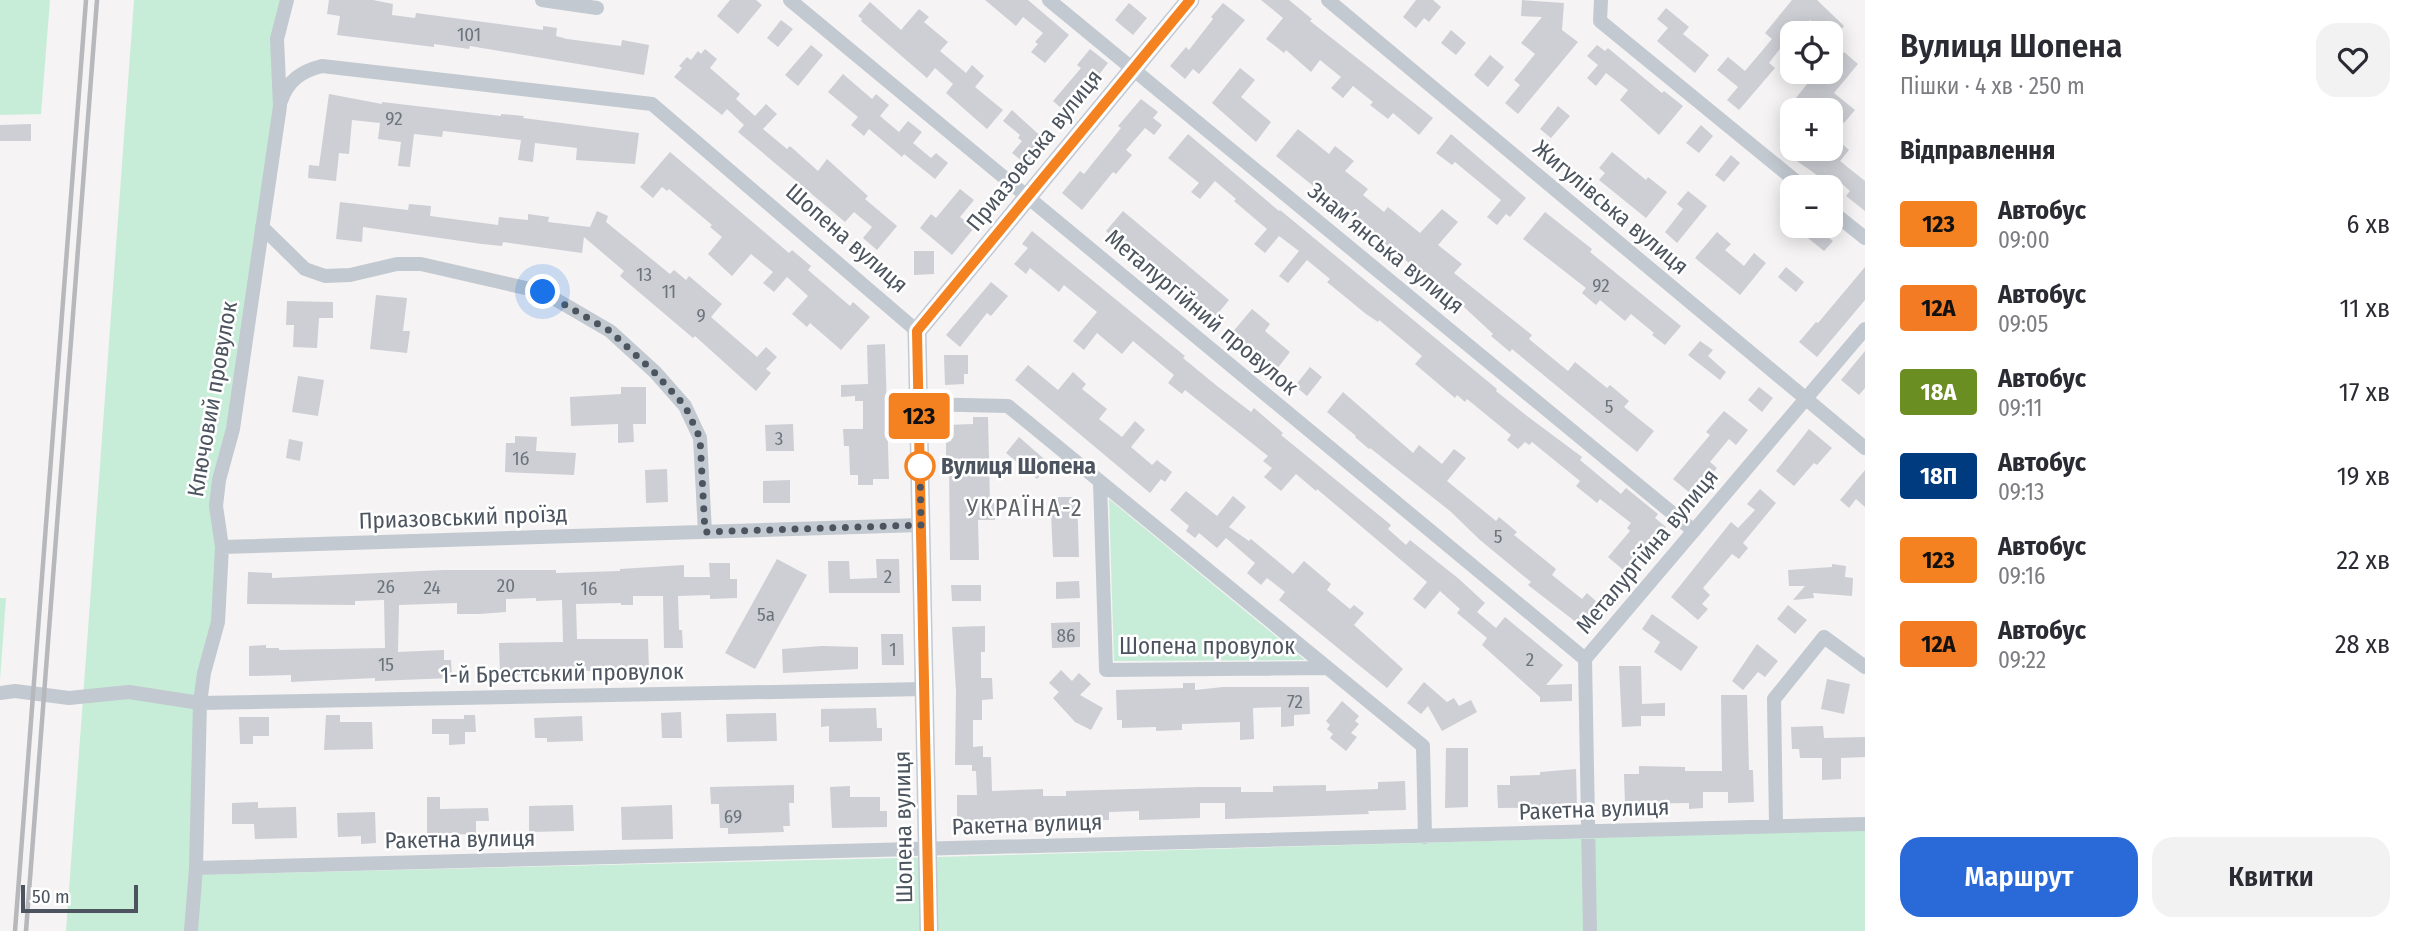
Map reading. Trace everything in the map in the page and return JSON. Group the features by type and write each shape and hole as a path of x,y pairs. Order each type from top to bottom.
{"street":[{"name":"Ключовий провулок","path":"191,931 196,868 200,703 204,673 218,622 222,547 216,506 219,480 233,429 280,106 277,39 286,0"},
{"path":"542,0 597,8"},
{"name":"Металургійний провулок","path":"790,0 1585,659"},
{"name":"Знам’янська вулиця","path":"1049,0 1694,531"},
{"name":"Приазовська вулиця","path":"917,331 1190,0"},
{"name":"Жигулівська вулиця","path":"1328,0 1865,448"},
{"path":"1601,0 1600,21 1788,175"},
{"name":"Шопена вулиця","path":"280,106 284,91 294,78 307,70 322,66 652,104 917,331 929,931"},
{"path":"1843,220 1865,238"},
{"path":"262,227 305,268 325,276 350,275 397,264 421,264 543,292 610,331 654,372 685,406 700,438 705,532"},
{"name":"Металургійна вулиця","path":"1590,931 1585,659 1865,329"},
{"name":"Шопена провулок","path":"919,404 1008,406 1423,746 1426,837"},
{"name":"Шопена провулок","path":"1100,482 1106,670 1328,668"},
{"name":"Приазовський проїзд","path":"222,547 921,525"},
{"path":"1776,825 1774,699 1825,637 1865,667"},
{"name":"1-й Брестський провулок","path":"0,693 15,691 69,698 129,692 200,703 924,689"},
{"name":"Ракетна вулиця","path":"196,868 1865,824"}],"green space":[{"path":"0,0 50,0 41,114 0,115"},
{"path":"134,0 280,0 274,105 227,428 210,506 216,548 190,875 1865,830 1865,931 66,931"},
{"path":"1109,499 1305,660 1114,661"},
{"path":"0,598 6,598 0,680"}],"building":[{"path":"329,0 373,0 393,4 392,15 415,18 416,13 543,30 543,26 557,28 556,36 567,39 621,46 622,40 649,45 644,75 470,46 469,49 434,44 434,47 337,35 340,16 327,14"},
{"path":"730,0 756,0 762,5 738,34 717,16"},
{"path":"985,0 1028,0 1069,35 1045,63 1031,52 1043,33 1023,17 1016,26"},
{"path":"1261,0 1289,0 1312,19 1310,21 1433,118 1419,135 1393,113 1388,119 1370,105 1373,102 1353,86 1343,98 1331,88 1341,77 1320,60 1311,72 1286,50 1284,53 1266,39 1283,18"},
{"path":"1416,0 1433,0 1441,7 1429,22 1424,18 1416,28 1403,17"},
{"path":"1522,0 1564,3 1562,30 1578,42 1518,114 1505,103 1520,85 1514,80 1535,54 1521,43 1542,17 1521,16"},
{"path":"1792,0 1817,0 1839,21 1780,21 1780,49 1769,63 1775,68 1739,110 1727,100 1738,87 1717,70 1728,57 1745,71 1772,39 1765,33"},
{"path":"870,2 901,30 919,9 929,17 924,22 948,42 940,51 966,73 972,65 984,76 975,87 1003,110 987,129 946,93 953,84 935,68 927,78 861,21 858,16"},
{"path":"1129,3 1147,18 1133,35 1115,20"},
{"path":"1223,3 1245,20 1199,74 1193,69 1185,79 1170,66 1186,47 1189,50"},
{"path":"1666,8 1689,27 1683,34 1709,55 1695,73 1657,41 1668,28 1657,19"},
{"path":"781,20 793,29 778,47 767,38"},
{"path":"1451,30 1466,43 1456,55 1441,43"},
{"path":"811,45 823,55 798,86 785,75"},
{"path":"1597,45 1605,51 1608,48 1662,93 1664,91 1683,106 1659,135 1620,100 1628,90 1606,73 1596,86 1587,78 1598,65 1587,56"},
{"path":"705,49 717,59 710,68 740,94 736,99 755,116 766,104 777,114 763,129 787,149 790,146 818,171 827,159 868,196 865,199 897,226 877,250 863,238 872,227 854,212 845,222 738,132 744,125 727,109 722,115 674,77 687,57 691,60 698,51 701,54"},
{"path":"1090,49 1108,63 1068,114 1053,101 1081,68 1077,65"},
{"path":"1843,53 1858,64 1843,82"},
{"path":"1490,55 1504,67 1488,87 1474,75"},
{"path":"1240,68 1255,80 1241,97 1271,122 1256,142 1212,103"},
{"path":"843,74 872,99 876,94 889,105 880,116 899,132 908,121 922,132 913,143 931,158 936,153 948,163 935,179 904,154 902,157 869,129 864,136 851,125 858,117 828,92"},
{"path":"1807,84 1841,84 1834,93 1840,98 1796,98"},
{"path":"329,94 382,104 524,116 523,118 639,133 635,164 576,160 577,148 535,143 533,162 518,160 521,140 443,131 442,137 414,134 410,167 398,166 401,142 378,139 380,123 352,120 349,154 339,153 336,181 308,178 309,165 319,166"},
{"path":"1141,99 1158,112 1153,118 1162,125 1154,135 1145,128 1126,150 1132,155 1116,174 1113,172 1082,210 1062,193 1080,171 1084,174"},
{"path":"1843,100 1855,110 1843,122"},
{"path":"1558,106 1570,116 1551,138 1540,129"},
{"path":"1012,110 1046,141 1026,164 1012,153 1022,141 1018,138 1020,135 1003,121"},
{"path":"31,124 31,141 0,141 0,125"},
{"path":"1701,125 1713,136 1699,153 1686,143"},
{"path":"1298,129 1329,154 1335,146 1354,161 1345,171 1368,189 1363,195 1384,212 1388,207 1420,233 1442,209 1458,222 1438,245 1462,264 1454,273 1532,335 1529,339 1568,371 1575,362 1607,388 1610,385 1629,401 1624,407 1654,431 1637,452 1512,349 1510,352 1464,307 1276,156"},
{"path":"1188,134 1497,389 1496,391 1582,457 1580,460 1621,494 1626,488 1658,514 1655,518 1666,527 1628,574 1608,557 1630,531 1627,528 1631,523 1600,499 1597,503 1576,486 1580,481 1532,442 1529,445 1525,442 1518,449 1507,440 1511,435 1467,399 1465,402 1457,395 1455,398 1415,364 1422,356 1327,282 1330,279 1307,260 1288,283 1279,276 1299,251 1279,236 1265,253 1254,244 1267,229 1215,181 1200,199 1191,192 1199,183 1168,158"},
{"path":"1451,134 1526,198 1510,217 1506,214 1497,225 1487,217 1501,200 1455,162 1452,165 1436,153"},
{"path":"1843,145 1849,150 1843,157"},
{"path":"670,152 789,253 792,250 811,266 808,270 850,306 853,302 870,317 841,350 810,323 807,327 792,314 808,296 787,277 774,292 763,283 773,272 751,254 732,276 708,254 722,237 710,227 712,225 669,189 667,191 662,187 653,198 640,187"},
{"path":"1612,152 1646,180 1648,177 1667,192 1646,218 1599,180 1605,173 1599,168"},
{"path":"1731,155 1740,163 1724,182 1715,175"},
{"path":"1797,161 1840,161 1865,181 1865,211 1846,196 1850,191 1843,185 1843,175 1817,175"},
{"path":"960,189 974,200 960,217 974,228 952,255 920,228 931,214 936,218"},
{"path":"1688,191 1707,206 1677,243 1665,232 1683,209 1677,204"},
{"path":"340,202 408,210 409,204 431,206 430,216 498,225 499,217 528,220 528,214 549,217 548,222 590,227 597,211 608,216 606,222 670,274 674,270 686,280 689,276 722,304 711,317 757,357 766,347 777,357 766,369 771,373 756,391 695,336 693,338 620,276 624,271 584,237 582,253 503,242 502,246 482,244 363,227 362,242 336,239"},
{"path":"1123,211 1229,300 1215,317 1190,296 1187,300 1106,231"},
{"path":"1545,212 1681,326 1665,345 1631,314 1625,321 1600,300 1596,305 1582,293 1586,288 1523,239"},
{"path":"1032,231 1185,356 1183,358 1217,386 1251,412 1254,408 1283,433 1281,435 1391,525 1388,529 1406,545 1410,540 1459,579 1485,603 1477,612 1496,628 1505,617 1563,665 1546,685 1572,684 1572,701 1540,702 1540,697 1482,645 1487,638 1457,613 1460,609 1440,591 1425,609 1413,599 1427,582 1317,489 1316,491 1296,474 1281,491 1264,477 1272,468 1263,461 1268,456 1185,390 1182,394 1168,383 1174,375 1133,341 1122,354 1097,333 1084,350 1073,341 1097,312 1064,285 1059,292 1030,268 1026,274 1014,264 1028,248 1022,244"},
{"path":"1717,232 1731,244 1725,250 1744,266 1754,253 1766,263 1740,295 1695,258"},
{"path":"1808,238 1829,238 1833,241 1824,251"},
{"path":"914,251 934,251 934,274 914,275"},
{"path":"1786,267 1804,282 1796,292 1778,277"},
{"path":"1865,267 1865,300 1817,357 1799,342"},
{"path":"991,282 1008,296 991,316 987,313 960,347 946,335"},
{"path":"376,295 407,298 403,331 410,331 407,353 370,349"},
{"path":"287,301 333,302 333,318 319,318 317,348 293,347 294,325 286,325"},
{"path":"1252,309 1270,324 1265,331 1290,352 1277,369 1231,334"},
{"path":"1700,341 1713,350 1708,356 1726,372 1720,380 1688,355"},
{"path":"885,344 889,479 873,479 873,485 858,485 858,475 850,475 849,446 844,446 843,429 863,429 863,401 855,401 855,396 841,397 841,385 868,384 867,345"},
{"path":"1865,351 1865,388 1859,395 1841,380"},
{"path":"944,355 968,355 968,374 964,374 964,384 945,385"},
{"path":"1028,365 1058,390 1073,372 1086,384 1082,389 1107,409 1099,419 1122,437 1135,421 1145,430 1131,447 1152,465 1157,460 1172,472 1165,482 1161,479 1150,493 1015,380"},
{"path":"1310,367 1322,377 1307,396 1295,386"},
{"path":"298,376 324,380 318,416 292,412"},
{"path":"621,387 646,387 646,424 633,424 634,442 618,443 618,424 571,426 570,397 621,394"},
{"path":"1759,387 1773,398 1762,412 1748,400"},
{"path":"1343,392 1413,453 1419,445 1442,464 1454,449 1466,458 1447,481 1496,521 1499,517 1517,532 1514,535 1556,569 1552,575 1582,599 1587,593 1599,604 1581,626 1528,585 1531,582 1450,511 1369,449 1327,412"},
{"path":"1724,411 1748,430 1736,445 1729,439 1710,462 1717,468 1709,477 1706,474 1690,493 1673,479 1710,435 1706,432"},
{"path":"973,417 988,417 990,503 995,503 995,520 978,520 979,560 950,560 946,425 973,424"},
{"path":"793,424 794,451 766,451 765,425"},
{"path":"1809,429 1832,448 1817,465 1814,463 1794,486 1776,471"},
{"path":"515,436 537,437 536,451 576,453 574,475 505,472 506,443 515,443"},
{"path":"1019,437 1050,464 1037,479 1006,453"},
{"path":"289,439 303,442 300,461 286,458"},
{"path":"667,469 668,502 646,503 645,470"},
{"path":"1865,470 1865,507 1856,499 1849,508 1840,500"},
{"path":"790,480 790,503 763,503 763,481"},
{"path":"1760,489 1776,503 1743,543 1748,548 1739,559 1732,554 1703,588 1710,595 1702,604 1708,609 1698,620 1671,597 1731,522 1738,528 1755,510 1747,504"},
{"path":"1186,491 1217,516 1233,496 1246,507 1229,527 1249,541 1251,539 1293,574 1304,561 1331,584 1327,590 1350,609 1354,605 1364,613 1354,625 1403,669 1387,688 1279,600 1285,592 1267,578 1261,585 1247,573 1255,563 1226,538 1217,548 1199,533 1195,538 1186,531 1189,526 1170,510"},
{"path":"1058,497 1077,497 1079,557 1053,557 1051,513 1058,512"},
{"path":"777,559 807,575 755,669 725,653"},
{"path":"876,559 899,559 900,593 829,593 828,561 849,561 850,579 877,578"},
{"path":"709,563 730,563 730,579 737,579 737,598 678,596 679,630 682,630 683,648 664,648 663,596 633,596 633,605 576,604 577,639 648,639 649,671 566,671 566,675 500,675 499,643 563,642 562,600 536,601 536,598 506,599 506,612 479,614 457,614 457,603 399,605 398,652 444,650 444,660 451,660 452,678 291,682 291,675 249,676 249,646 266,645 266,648 279,650 385,648 384,600 355,601 355,605 247,604 248,572 272,573 272,578 444,570 556,570 556,573 620,571 684,565 684,577 710,577"},
{"path":"1832,564 1846,566 1845,577 1853,578 1852,596 1813,593 1814,598 1793,600 1805,586 1789,586 1788,570 1832,567"},
{"path":"1079,581 1080,598 1056,599 1056,582"},
{"path":"951,585 981,585 981,601 952,601"},
{"path":"1788,605 1807,620 1795,634 1777,619"},
{"path":"1652,614 1698,647 1681,671 1654,652 1660,642 1642,629"},
{"path":"1080,622 1080,647 1052,648 1051,623"},
{"path":"985,626 981,678 992,678 993,699 982,700 982,720 973,720 973,747 983,746 983,757 991,757 992,791 1043,789 1043,796 1066,796 1066,791 1241,787 1241,792 1273,792 1273,786 1326,785 1326,791 1378,789 1378,782 1405,781 1406,810 1368,811 1369,814 1225,819 1225,803 1200,803 1200,818 1139,820 1139,811 1109,812 1109,820 957,821 957,795 977,795 976,771 972,771 972,765 955,765 956,691 952,627"},
{"path":"881,634 903,634 904,665 882,665"},
{"path":"1757,644 1778,661 1765,677 1758,672 1743,690 1732,681"},
{"path":"858,647 858,669 783,673 782,649"},
{"path":"1619,666 1641,666 1642,704 1665,703 1665,716 1641,716 1641,726 1622,727"},
{"path":"1061,670 1072,681 1079,673 1091,684 1080,695 1103,708 1091,730 1075,722 1053,698 1059,692 1049,683"},
{"path":"1827,679 1850,684 1844,714 1821,709"},
{"path":"1424,682 1447,702 1454,698 1459,706 1471,700 1477,712 1442,731 1428,706 1421,714 1407,703"},
{"path":"1183,683 1195,683 1195,690 1223,687 1309,687 1310,714 1294,715 1294,726 1281,727 1281,707 1253,708 1254,739 1240,740 1240,722 1182,724 1182,730 1156,731 1156,727 1122,728 1122,720 1117,720 1116,690 1183,688"},
{"path":"1721,695 1747,695 1749,770 1753,770 1754,802 1728,803 1728,792 1703,792 1703,808 1689,809 1689,803 1625,804 1624,774 1639,774 1639,766 1685,767 1685,771 1722,771"},
{"path":"1342,701 1359,716 1355,721 1359,724 1351,733 1357,737 1346,751 1330,738 1333,734 1327,729 1330,725 1326,721"},
{"path":"876,708 877,728 882,728 882,741 829,742 829,726 821,727 821,709"},
{"path":"681,712 682,738 662,738 661,713"},
{"path":"776,713 777,741 727,742 726,714"},
{"path":"326,715 340,715 340,722 372,722 373,749 324,750"},
{"path":"464,715 475,715 476,732 465,732 465,744 449,745 449,734 432,734 432,719 464,719"},
{"path":"582,716 583,741 547,742 547,738 535,738 534,718"},
{"path":"239,717 269,717 269,736 253,736 253,744 240,744"},
{"path":"1823,726 1824,738 1865,737 1865,757 1841,758 1841,779 1822,780 1822,758 1800,758 1799,749 1792,749 1791,727"},
{"path":"1446,748 1468,748 1468,807 1445,808"},
{"path":"1576,769 1577,807 1498,808 1497,785 1510,785 1510,776 1540,775 1540,772"},
{"path":"794,785 794,803 789,803 790,826 783,826 784,832 728,834 728,828 720,828 719,804 711,804 710,787"},
{"path":"850,786 850,797 880,797 880,811 887,811 887,827 832,828 830,787"},
{"path":"427,797 440,797 440,809 488,808 489,821 476,821 476,834 427,835"},
{"path":"258,802 258,808 296,807 297,838 255,839 254,824 232,824 232,803"},
{"path":"573,805 574,831 529,832 529,806"},
{"path":"672,805 673,839 622,840 621,807"},
{"path":"375,812 376,843 361,844 361,836 338,837 337,813"}],"railway":[{"path":"15,931 86,0"},
{"path":"26,931 97,0"}],"bus line":[{"name":"123","path":"929,931 917,331 1190,0"}],"place":[{"name":"Вулиця Шопена","path":"920,466"}],"district":[{"name":"УКРАЇНА-2","path":"1025,508"}],"route":[{"path":"543,292 610,331 654,372 685,406 700,438 705,532 921,525 920,466"}]}
